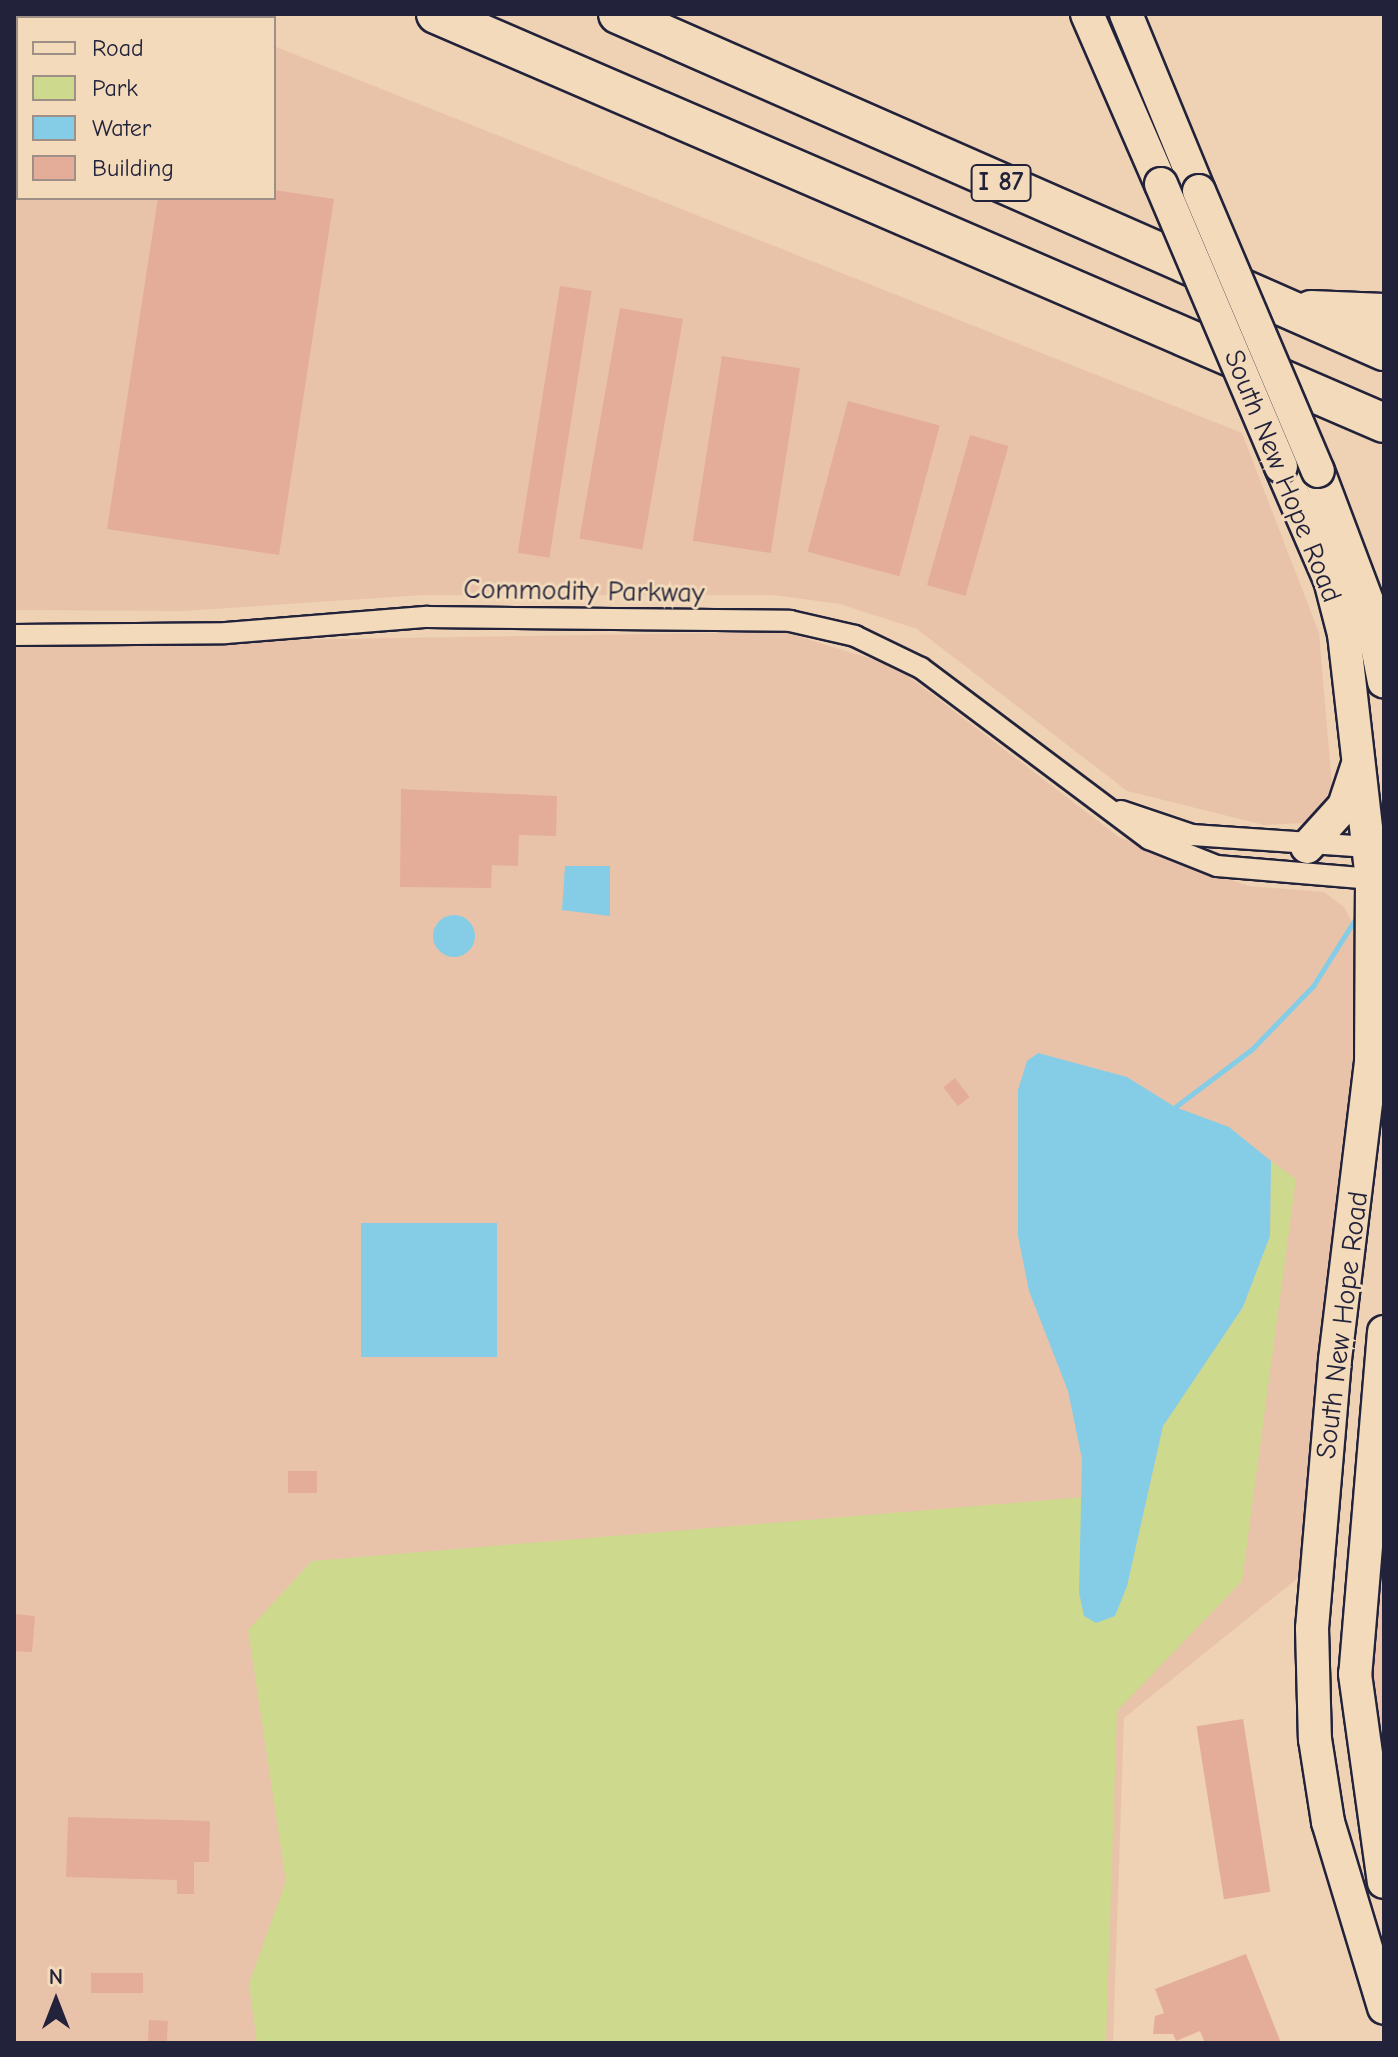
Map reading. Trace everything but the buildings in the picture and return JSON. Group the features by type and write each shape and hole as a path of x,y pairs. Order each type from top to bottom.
{"highway":[{"name":"I 87","path":"436,14 1384,423"},
{"name":"I 87","path":"618,14 1384,351"},
{"path":"1277,305 1384,313"}],"main road":[{"name":"South New Hope Road","path":"1087,14 1330,580 1346,647 1360,761 1377,846 1371,1062 1335,1360 1312,1628 1315,1739 1328,1822 1384,2008"},
{"name":"South New Hope Road","path":"1126,14 1318,471 1369,606 1384,682"},
{"path":"1307,847 1344,806 1360,761"},
{"name":"South New Hope Road","path":"1384,1332 1355,1674 1384,1882"}],"street":[{"name":"Commodity Parkway","path":"14,635 226,633 427,617 790,621 855,636 921,668 1098,804 1149,839 1217,866 1378,879"},
{"name":"Commodity Parkway","path":"1098,804 1192,835 1307,847 1377,846"}],"shaded area":[{"path":"14,14 108,16 16,16 16,200 276,200 276,47 1242,433 1319,633 1332,785 1322,806 1303,823 1264,825 1127,791 917,629 840,604 773,595 423,595 184,611 14,610"},
{"path":"784,632 895,666 1119,837 1248,886 1324,892 1344,907 1356,930 1360,1018 1304,1573 1124,1718 1113,2043 14,2043 14,644"},
{"path":"1384,1431 1384,1825 1365,1676"}],"green space":[{"path":"1271,1161 1296,1179 1242,1581 1117,1711 1106,2043 257,2043 249,1984 286,1881 248,1630 312,1561 1085,1497 1079,1592 1084,1616 1127,1586 1163,1426 1243,1307 1270,1236"}],"water":[{"path":"565,866 610,866 610,916 562,910"},
{"path":"454,915 469,921 475,936 469,951 454,957 439,951 433,936 439,921"},
{"path":"1038,1053 1127,1077 1175,1107 1229,1127 1271,1161 1270,1236 1243,1307 1163,1426 1127,1586 1115,1616 1096,1623 1084,1616 1079,1592 1082,1459 1068,1391 1029,1291 1018,1236 1018,1090 1027,1061"},
{"path":"361,1223 497,1223 497,1357 361,1357"}],"waterway":[{"path":"1175,1107 1252,1049 1313,986 1359,913"}]}
